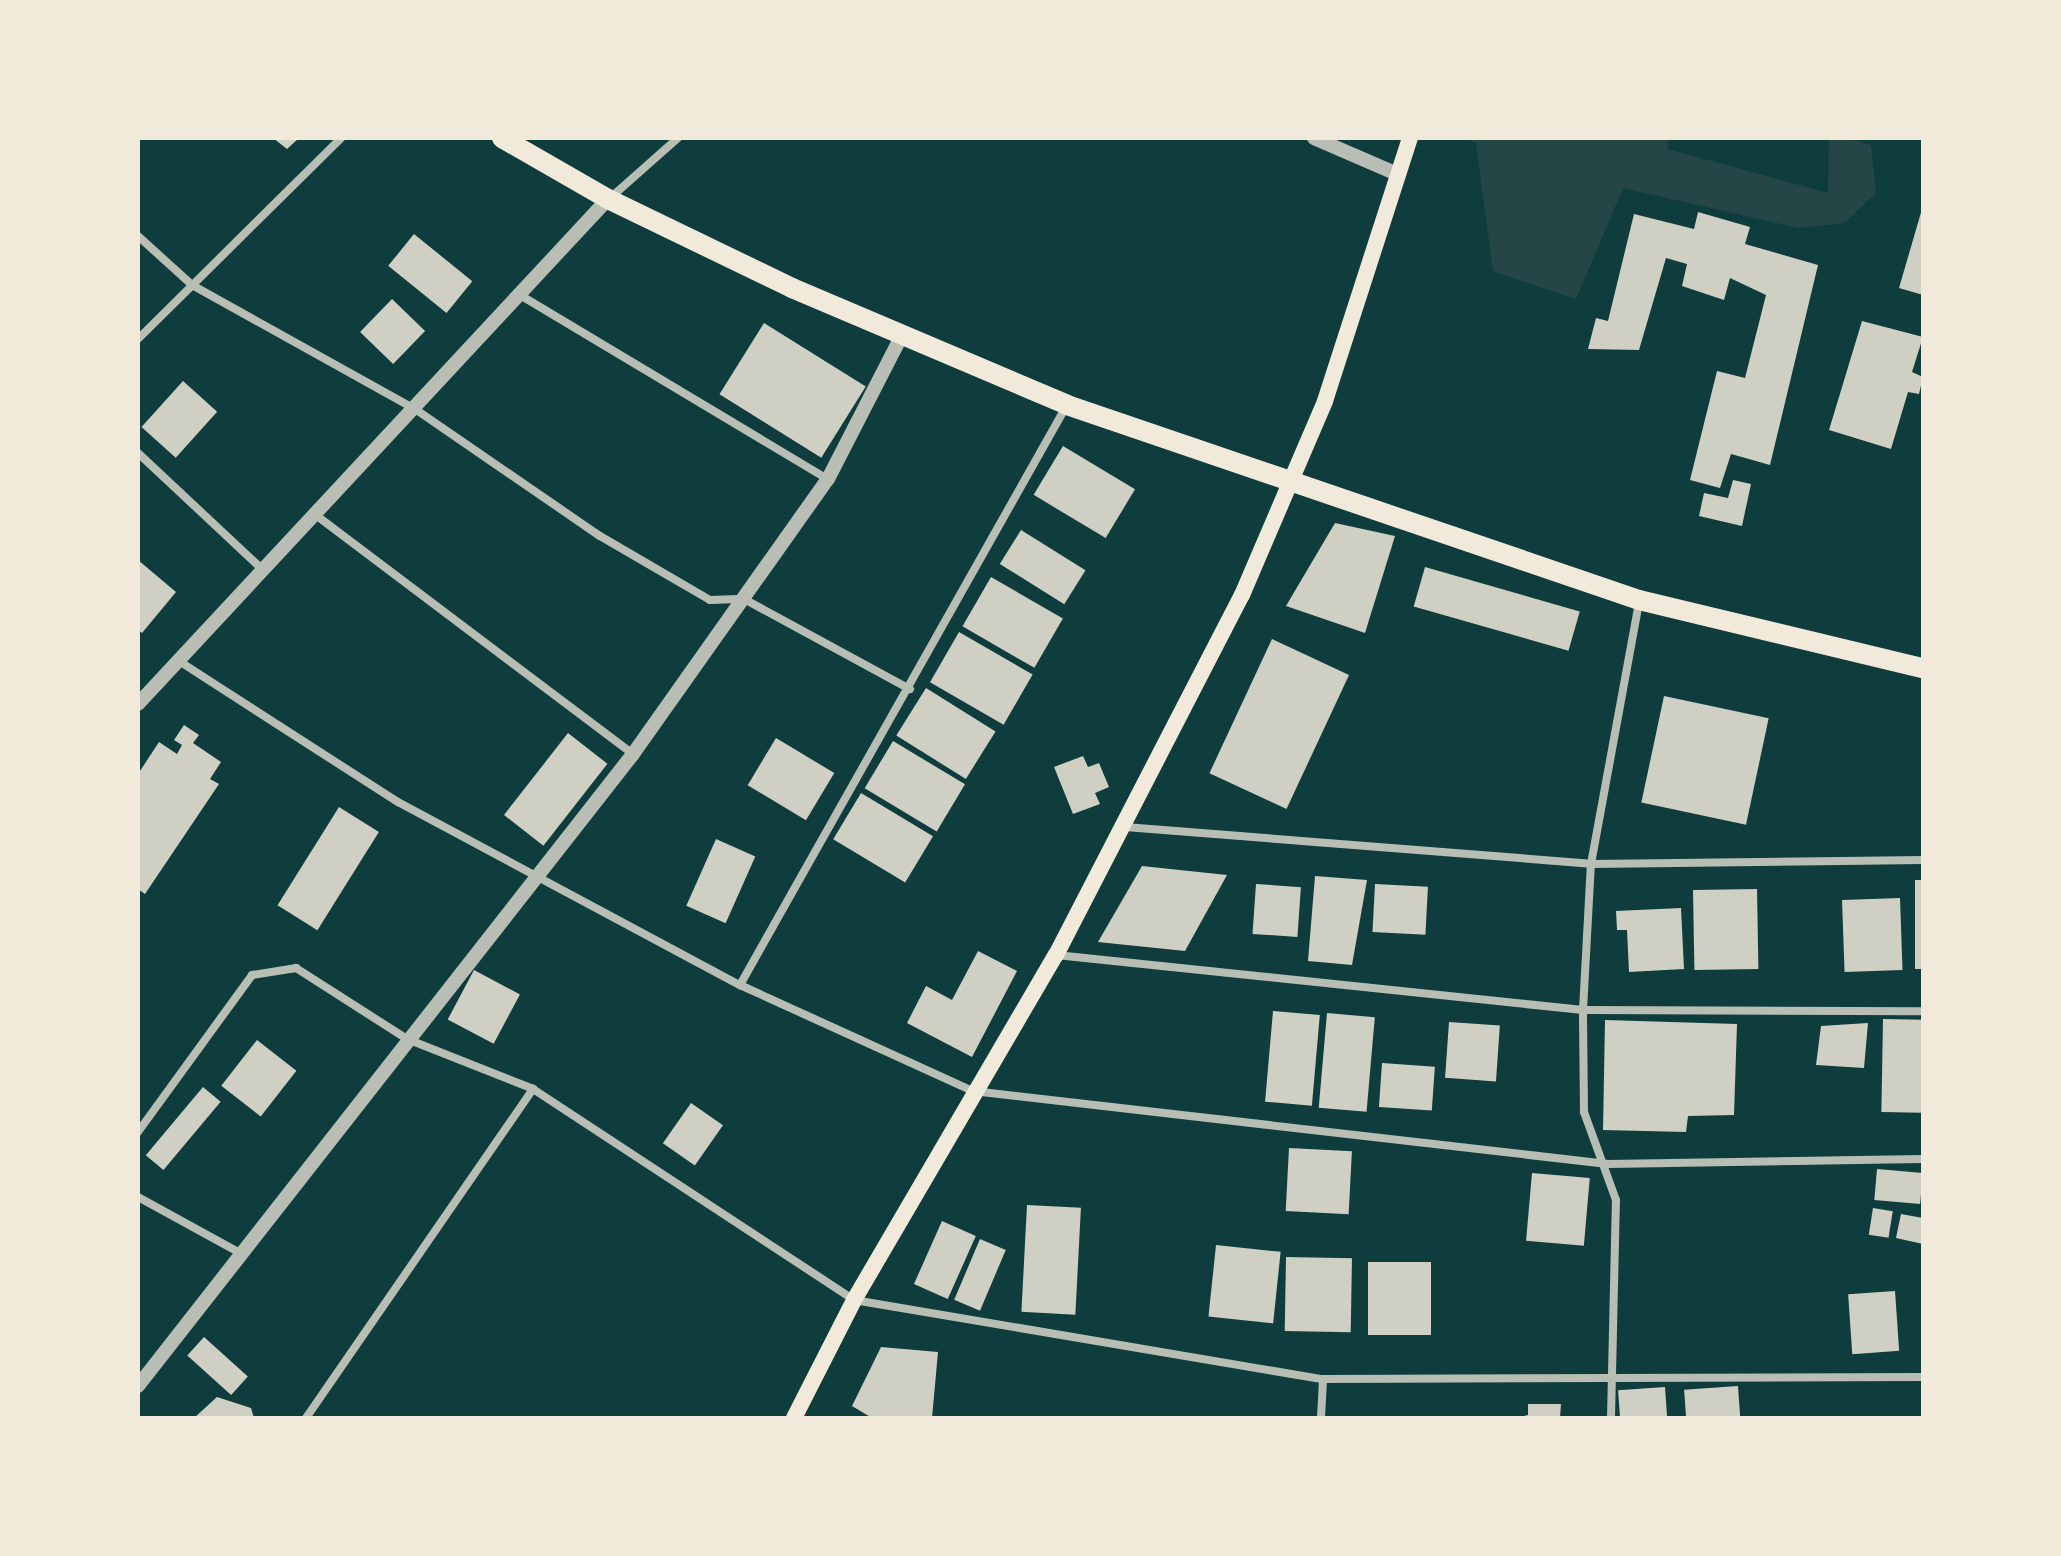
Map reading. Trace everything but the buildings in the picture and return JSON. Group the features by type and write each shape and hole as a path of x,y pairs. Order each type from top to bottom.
{"main road":[{"path":"502,138 608,199 900,339 1067,405 1639,600 1923,668"},
{"path":"794,1418 854,1300 973,1091 1056,955 1125,827 1294,481 1410,138"}],"street":[{"path":"138,339 341,138"},
{"path":"138,704 182,663 608,199 678,138"},
{"path":"1314,138 1397,174"},
{"path":"138,236 192,285 415,409 696,592 718,601 744,599 910,689"},
{"path":"520,295 828,479"},
{"path":"138,1386 407,1039 541,876 633,754 828,479 900,339"},
{"path":"740,985 910,689 1067,405"},
{"path":"138,453 265,572"},
{"path":"317,516 633,754"},
{"path":"1611,1418 1608,1382 1616,1200 1608,1164 1584,1112 1583,1010 1591,864 1639,600"},
{"path":"182,663 398,802 740,985 973,1091 1608,1164 1923,1159"},
{"path":"1125,827 1591,864 1923,860"},
{"path":"1056,955 1583,1010 1923,1011"},
{"path":"138,1132 252,975 274,967 296,968 407,1039 533,1089 854,1300 1323,1379 1608,1382 1923,1377"},
{"path":"306,1418 533,1089"},
{"path":"138,1197 242,1254"},
{"path":"1321,1418 1323,1379"}],"shaded area":[{"path":"1465,138 1667,138 1668,149 1828,193 1829,138 1848,138 1871,145 1876,193 1844,223 1799,228 1623,188 1576,299 1493,271 1476,143"}]}
